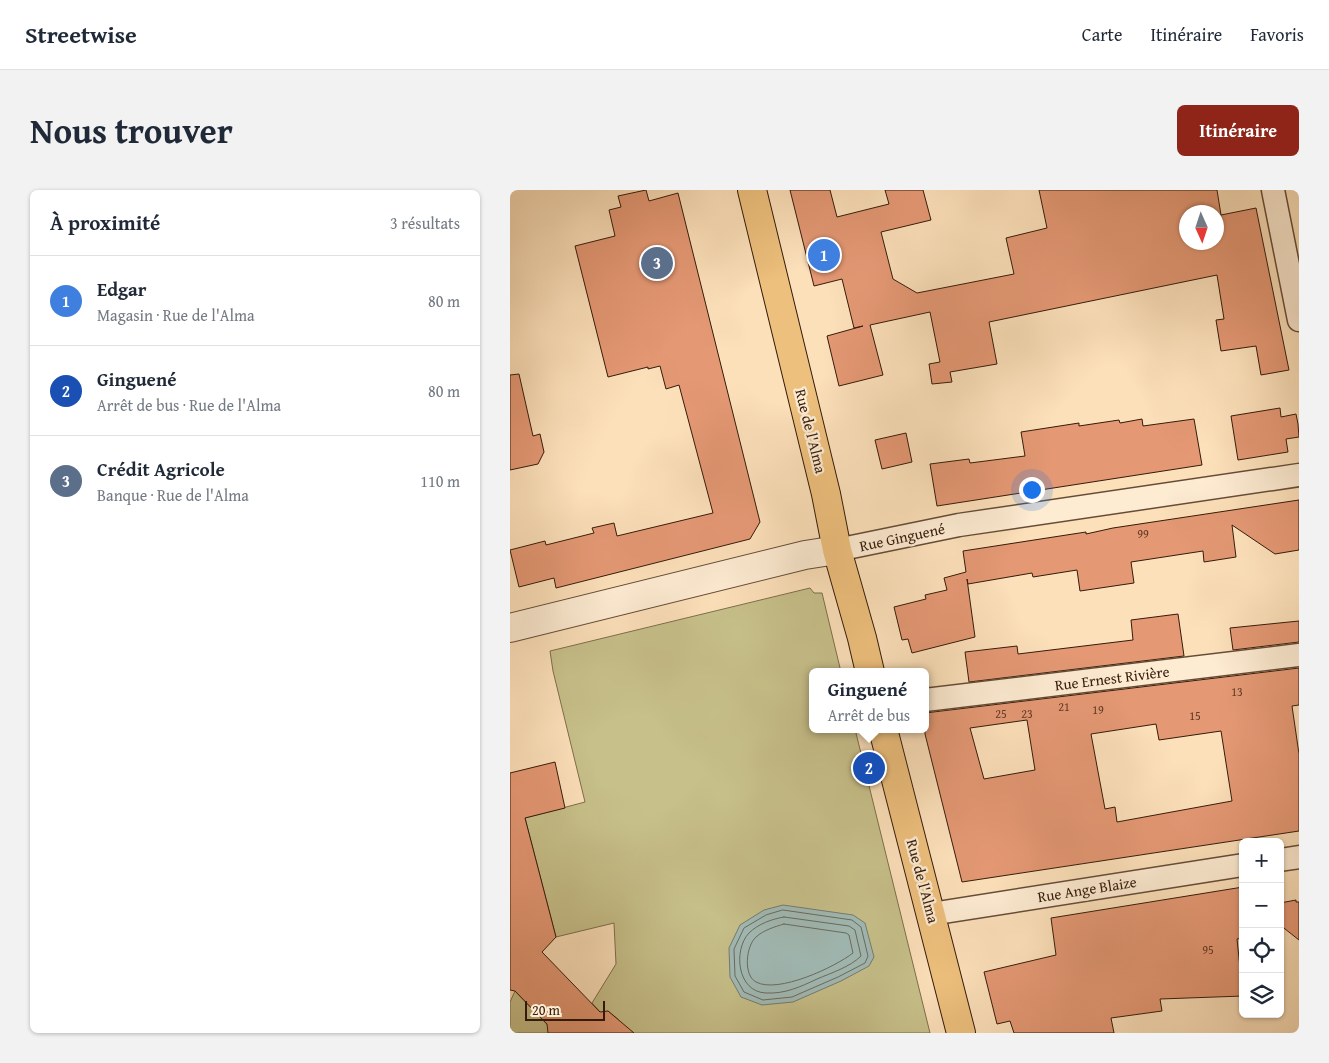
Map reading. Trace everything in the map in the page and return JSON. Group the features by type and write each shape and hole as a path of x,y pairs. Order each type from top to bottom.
{"main road":[{"name":"Rue de l'Alma","path":"752,190 826,494 837,550 869,668"},
{"name":"Rue de l'Alma","path":"884,733 961,1033"}],"street":[{"path":"1273,190 1299,320"},
{"name":"Rue Ginguené","path":"510,628 805,555 959,525 1299,475"},
{"name":"Rue Ernest Rivière","path":"929,700 1299,656"},
{"path":"1284,859 1299,857"},
{"name":"Rue Ange Blaize","path":"931,914 1239,867"}],"shaded area":[{"path":"810,588 814,593 822,593 840,668 809,668 809,733 856,733 930,1033 620,1033 618,1019 608,1011 602,1014 592,1003 616,964 614,923 556,937 525,818 585,802 553,671 550,651"},
{"path":"515,991 555,1033 510,1033 510,1002"}],"water":[{"path":"783,905 853,915 865,923 874,957 869,966 841,981 793,1002 762,1005 741,997 730,977 729,948 740,925 764,910"}],"building":[{"path":"646,190 649,201 678,193 760,522 750,539 556,588 554,578 519,587 510,550 545,541 546,545 594,533 592,528 614,523 617,536 713,513 679,385 666,389 660,366 648,369 648,367 608,377 575,246 615,236 609,210 621,207 618,196"},
{"path":"790,190 830,190 837,217 889,204 885,190 923,190 931,220 881,232 893,279 917,293 1014,274 1006,238 1047,228 1039,190 1217,190 1219,205 1179,205 1179,250 1224,250 1224,214 1256,208 1289,370 1261,375 1256,346 1221,351 1216,320 1224,319 1217,275 989,322 997,364 950,372 952,382 932,384 929,364 940,362 930,312 870,325 883,375 839,386 827,336 863,326 854,328 842,279 814,286"},
{"path":"519,374 533,436 540,434 544,452 538,464 510,470 510,375"},
{"path":"1280,408 1281,417 1296,414 1298,424 1299,437 1286,439 1288,452 1238,460 1231,416"},
{"path":"1142,419 1143,426 1194,419 1202,465 937,506 930,464 969,459 970,463 1025,456 1021,432 1079,423 1079,426 1119,420 1120,423"},
{"path":"906,433 912,462 882,469 875,440"},
{"path":"1299,500 1299,550 1275,554 1232,525 1236,557 1204,562 1203,551 1131,562 1134,583 1080,591 1077,570 1033,577 1032,573 968,584 967,579 975,637 912,653 908,639 902,640 894,607 926,599 925,595 947,590 944,578 966,572 963,551 1086,532 1086,534 1113,528"},
{"path":"1178,614 1184,656 969,682 965,652 1017,646 1018,654 1133,640 1131,620"},
{"path":"1299,621 1299,642 1233,650 1230,628"},
{"path":"1299,668 1299,705 1292,706 1299,754 1299,831 1253,838 1239,838 1239,840 962,882 925,734 929,733 929,713","holes":["1027,720 1035,770 984,779 970,728","1156,724 1159,740 1221,731 1232,801 1117,822 1115,807 1105,809 1091,734"]},
{"path":"555,762 565,808 525,818 556,937 542,952 600,1012 608,1011 634,1033 548,1033 547,1024 515,991 510,990 510,773"},
{"path":"1239,888 1239,939 1237,939 1239,996 1160,999 1162,1011 1111,1018 1114,1033 1014,1033 1010,1021 997,1024 984,972 1056,955 1051,918"},
{"path":"1296,900 1296,902 1299,902 1299,940 1284,928 1284,902"}],"place":[{"name":"Edgar","path":"824,255"},
{"name":"Crédit Agricole","path":"657,263"},
{"name":"Ginguené","path":"869,768"}]}
